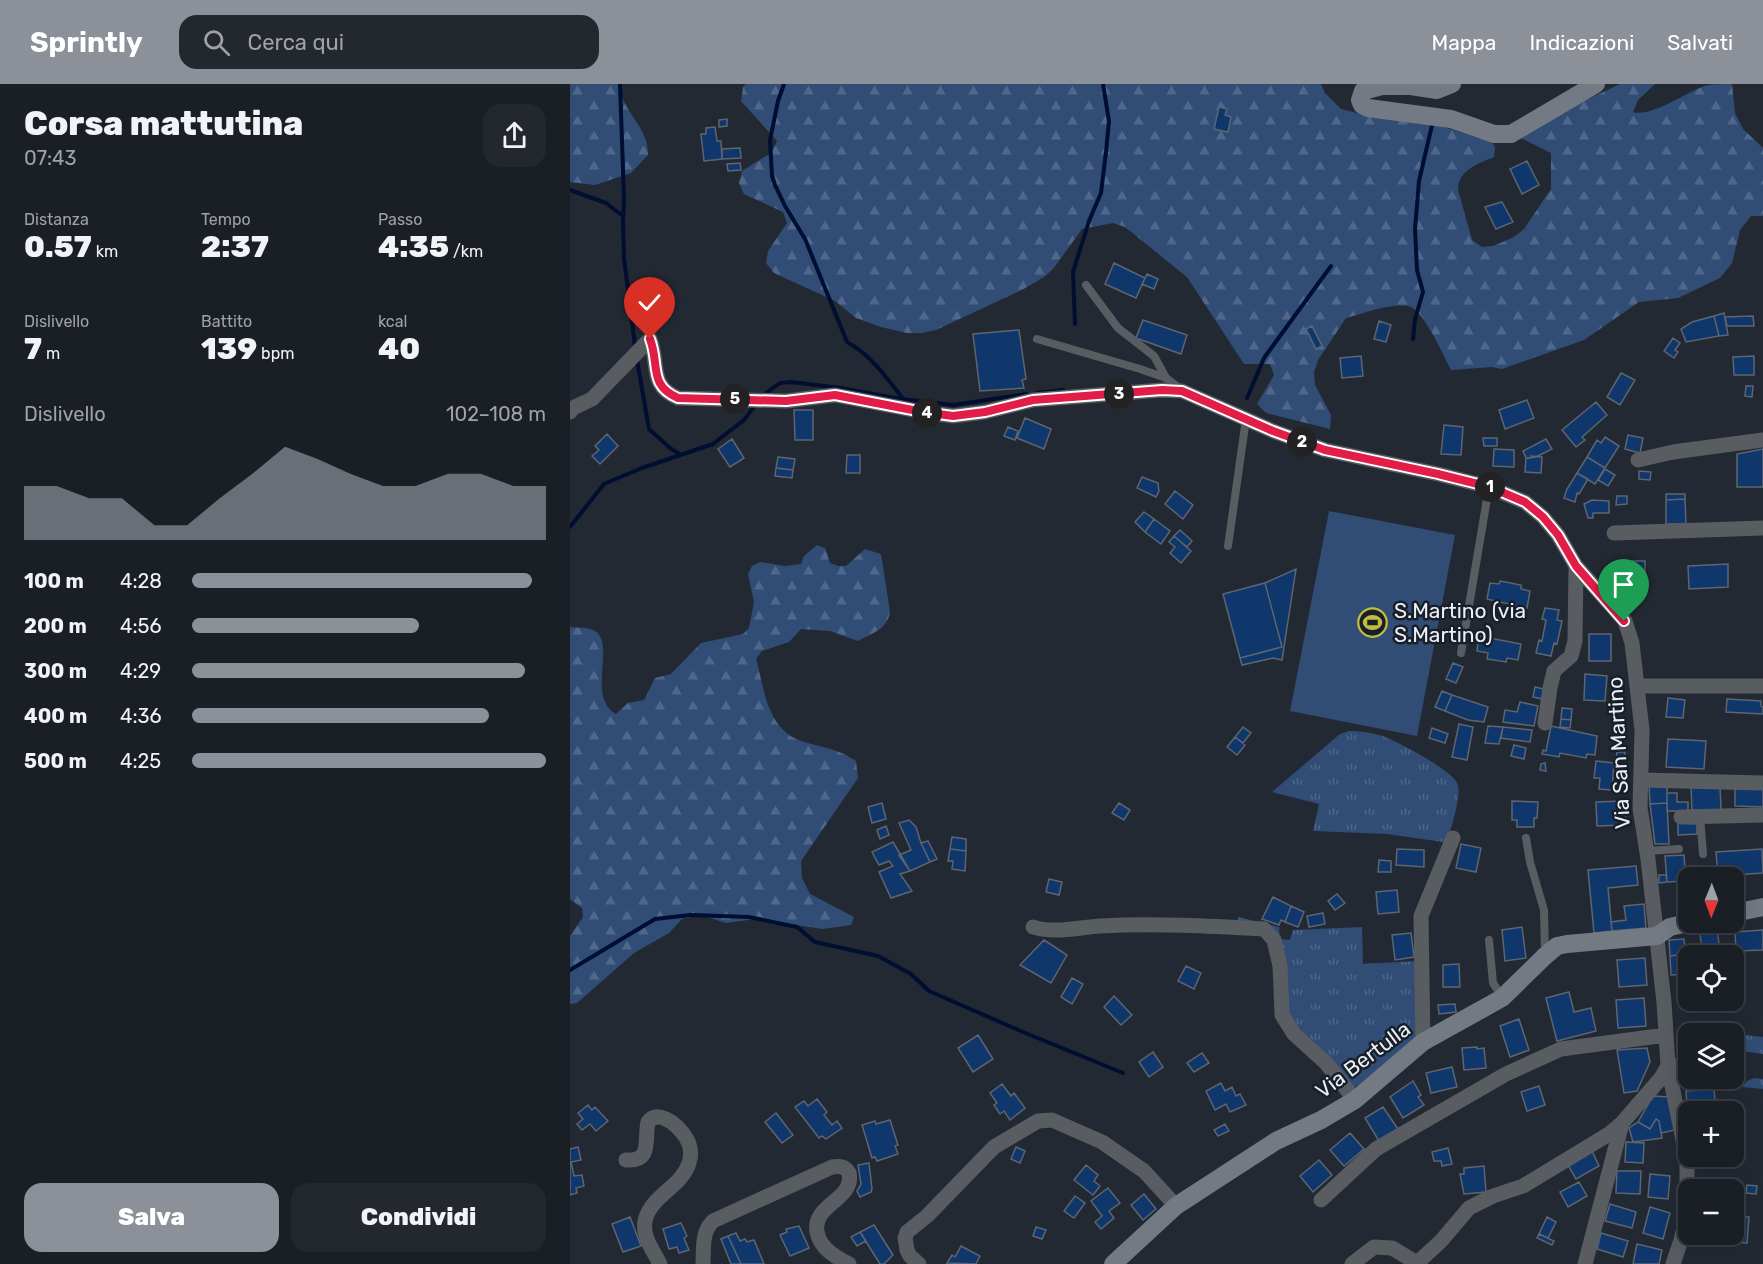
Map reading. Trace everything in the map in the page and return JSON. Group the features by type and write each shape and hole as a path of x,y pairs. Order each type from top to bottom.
{"street":[{"path":"1452,84 1437,90 1411,86 1382,86 1366,89 1361,93 1360,100 1362,105 1368,108 1451,119 1494,134 1511,134 1596,84"},
{"name":"Via San Martino","path":"570,412 573,408 592,399 650,339 654,349 658,379 666,392 678,398 786,401 835,395 953,416 985,412 1033,400 1162,390 1182,391 1325,450 1490,487 1525,502 1543,517 1558,535 1576,566 1624,621 1632,643 1642,730 1640,808 1657,936 1668,1066 1687,1160 1685,1223 1682,1240 1673,1264"},
{"path":"1638,460 1673,452 1763,440"},
{"path":"1614,533 1763,528"},
{"path":"1545,723 1554,671 1570,656 1575,641 1576,566"},
{"path":"1638,686 1763,686"},
{"path":"1641,780 1763,783"},
{"path":"1681,817 1763,815"},
{"path":"1423,1042 1421,916 1453,838"},
{"path":"1744,911 1763,907"},
{"path":"1033,927 1044,931 1102,926 1196,925 1264,929 1274,940 1280,966 1282,1015 1294,1034 1326,1063 1355,1100"},
{"name":"Via Bertulla","path":"1113,1264 1176,1206 1276,1141 1321,1120 1355,1100 1423,1042 1502,999 1557,946 1657,936 1670,927 1678,925"},
{"path":"1321,1200 1376,1149 1506,1074 1561,1049 1666,1035"},
{"path":"1352,1264 1374,1247 1392,1248 1416,1263 1441,1240 1469,1208 1493,1196 1523,1186 1609,1134 1622,1123 1661,1078 1668,1066"},
{"path":"626,1160 636,1160 643,1155 648,1122 654,1116 659,1116 684,1133 689,1144 690,1161 684,1174 652,1206 645,1224 647,1240 660,1264"},
{"path":"920,1264 910,1256 907,1250 905,1239 907,1233 927,1216 994,1147 1038,1121 1052,1120 1102,1142 1144,1171 1176,1206"},
{"path":"1585,1264 1622,1123"},
{"path":"703,1264 704,1236 706,1229 713,1221 832,1167 840,1166 849,1173 850,1185 823,1212 817,1227 820,1241 825,1248 849,1264"}],"lane":[{"path":"1086,285 1118,328 1154,356 1166,378"},
{"path":"1037,339 1166,378 1182,391"},
{"path":"1228,546 1246,419"},
{"path":"1461,653 1490,487"},
{"path":"1700,816 1703,854"},
{"path":"1526,838 1530,862 1544,910 1545,956"},
{"path":"1647,851 1679,849"},
{"path":"1489,940 1493,983 1502,999"}],"green space":[{"path":"570,84 619,84 625,103 640,127 647,145 648,155 631,173 595,185 570,182"},
{"path":"746,84 1321,84 1325,93 1341,109 1435,124 1491,142 1495,147 1494,157 1465,172 1458,190 1472,240 1482,247 1493,246 1514,237 1524,229 1551,189 1551,153 1519,137 1551,117 1620,84 1655,84 1638,100 1633,112 1641,113 1708,85 1732,84 1735,113 1743,129 1763,148 1763,216 1751,216 1740,230 1732,263 1720,278 1678,298 1639,302 1584,340 1502,369 1492,367 1451,370 1428,325 1411,307 1388,307 1346,318 1318,360 1314,372 1315,385 1331,415 1330,429 1266,413 1257,404 1274,375 1270,364 1244,364 1187,277 1125,227 1113,223 1082,229 1053,269 1022,290 936,330 922,333 907,333 856,318 835,301 774,273 766,263 768,251 787,223 783,212 744,194 739,183 742,171 771,153 777,141 741,101 743,87"},
{"name":"S.Martino (via S.Martino)","path":"1329,511 1455,535 1417,736 1290,711"},
{"path":"817,545 825,548 830,563 838,566 846,566 865,549 881,554 890,612 886,623 858,641 830,631 801,629 789,642 762,651 756,659 765,696 782,729 792,737 837,751 856,761 858,778 801,861 802,878 810,894 854,917 851,925 823,929 755,919 726,923 701,915 682,919 669,933 634,953 577,1003 570,1004 570,936 583,917 582,908 570,899 570,627 591,629 600,636 603,645 603,695 607,706 616,714 628,703 644,700 655,678 671,674 701,643 743,634 749,628 754,602 748,574 752,566 760,562 785,566 801,564 804,556"},
{"path":"1349,731 1372,733 1392,740 1426,758 1454,779 1459,791 1448,840 1443,842 1387,834 1313,831 1319,804 1272,792 1340,734"},
{"path":"1238,917 1279,927 1280,939 1290,940 1293,930 1362,927 1363,964 1417,961 1417,1032 1415,1038 1359,1085 1351,1086 1291,1024 1274,936 1237,923"},
{"path":"1744,1035 1763,1037 1763,1054 1744,1051"},
{"path":"1754,1078 1763,1079 1763,1089 1744,1087 1747,1081"}],"building":[{"path":"1219,107 1227,109 1225,115 1231,117 1228,132 1214,129"},
{"path":"727,119 727,126 719,127 719,120"},
{"path":"715,127 717,141 721,141 722,159 704,161 701,134 706,134 706,128"},
{"path":"740,148 741,158 722,159 722,149"},
{"path":"1527,161 1539,185 1522,194 1510,169"},
{"path":"740,163 741,170 728,171 727,164"},
{"path":"1502,202 1513,222 1496,229 1485,207"},
{"path":"1114,263 1145,278 1136,298 1105,284"},
{"path":"1147,274 1158,279 1154,289 1142,284"},
{"path":"1724,313 1728,335 1719,336 1714,316"},
{"path":"1714,316 1719,336 1686,342 1681,329 1692,322"},
{"path":"1753,316 1754,326 1727,326 1725,317"},
{"path":"1143,320 1187,335 1181,354 1136,338"},
{"path":"1379,321 1391,325 1386,342 1374,339"},
{"path":"1312,326 1322,346 1316,349 1306,329"},
{"path":"1019,330 1026,379 1022,380 1024,388 980,391 973,334"},
{"path":"1673,338 1680,343 1675,350 1678,352 1674,358 1664,351"},
{"path":"1361,356 1363,376 1342,378 1340,358"},
{"path":"1754,356 1754,375 1734,375 1733,357"},
{"path":"1621,373 1635,380 1620,405 1607,397"},
{"path":"1746,386 1753,386 1752,397 1745,396"},
{"path":"1527,400 1534,418 1505,429 1499,410"},
{"path":"1596,402 1607,415 1582,437 1585,440 1576,447 1562,430"},
{"path":"794,410 813,410 813,440 795,440"},
{"path":"1025,418 1051,429 1044,449 1017,438"},
{"path":"1444,425 1463,427 1461,455 1441,454"},
{"path":"1008,427 1018,431 1015,440 1004,436"},
{"path":"607,434 618,446 600,464 592,456 599,450 595,446"},
{"path":"1628,435 1643,438 1640,453 1625,449"},
{"path":"1605,437 1619,446 1605,468 1587,457 1597,440 1601,443"},
{"path":"1483,438 1497,438 1497,446 1484,446"},
{"path":"732,439 744,458 730,467 718,449"},
{"path":"1546,439 1552,449 1536,457 1526,458 1523,451"},
{"path":"1494,449 1514,450 1514,467 1493,466"},
{"path":"1763,449 1763,487 1737,487 1737,454"},
{"path":"847,455 860,455 860,473 846,473"},
{"path":"1531,456 1542,457 1541,473 1525,472 1526,458 1531,458"},
{"path":"778,457 795,459 793,470 776,468"},
{"path":"1587,457 1605,468 1595,484 1577,473"},
{"path":"776,468 793,470 792,478 775,476"},
{"path":"1605,469 1615,475 1608,486 1598,480"},
{"path":"1639,471 1651,472 1650,480 1639,479"},
{"path":"1577,473 1588,479 1579,494 1577,493 1575,502 1564,498"},
{"path":"1142,477 1158,483 1159,491 1156,497 1137,488"},
{"path":"1175,491 1193,505 1183,519 1165,504"},
{"path":"1666,494 1685,494 1685,499 1666,500"},
{"path":"1617,496 1627,496 1627,504 1616,505"},
{"path":"1685,499 1686,524 1666,524 1666,500"},
{"path":"1592,500 1609,501 1609,513 1593,513 1593,518 1588,518 1584,504"},
{"path":"1144,512 1154,519 1145,532 1135,522"},
{"path":"1154,519 1170,531 1161,544 1145,532"},
{"path":"1180,530 1192,541 1187,547 1174,536"},
{"path":"1174,536 1191,551 1181,563 1170,553 1175,547 1169,542"},
{"path":"1632,561 1645,561 1645,579 1635,577"},
{"path":"1615,562 1627,578 1618,585 1605,569"},
{"path":"1728,564 1728,587 1689,589 1688,566"},
{"path":"1296,569 1282,660 1273,658 1242,665 1240,658 1282,647 1265,583"},
{"path":"1500,581 1521,585 1521,589 1530,591 1527,608 1487,599 1490,583 1499,584"},
{"path":"1265,583 1282,647 1240,658 1223,594"},
{"path":"1545,608 1559,610 1557,620 1562,621 1557,644 1554,643 1551,656 1536,653 1539,640 1542,641 1546,620 1542,619"},
{"path":"1589,634 1611,634 1611,661 1589,661"},
{"path":"1479,636 1521,644 1518,660 1507,658 1506,662 1487,659 1488,653 1477,651"},
{"path":"1453,663 1463,667 1456,683 1446,679"},
{"path":"1585,674 1607,676 1605,701 1584,700"},
{"path":"1535,687 1544,689 1542,699 1533,697"},
{"path":"1442,691 1452,695 1445,711 1435,707"},
{"path":"1452,695 1488,707 1484,722 1468,720 1445,711"},
{"path":"1668,698 1685,700 1683,718 1666,717"},
{"path":"1727,699 1761,701 1763,714 1726,712"},
{"path":"1520,702 1538,706 1534,726 1503,722 1505,710 1517,712"},
{"path":"1562,708 1572,709 1571,720 1561,719"},
{"path":"1561,719 1571,720 1570,728 1560,727"},
{"path":"1459,724 1473,727 1467,760 1452,757"},
{"path":"1488,726 1503,727 1499,744 1485,743"},
{"path":"1551,726 1597,736 1595,755 1587,754 1586,758 1560,753 1559,757 1542,754 1543,750 1546,751"},
{"path":"1243,727 1251,733 1243,743 1235,737"},
{"path":"1503,727 1532,730 1530,742 1501,738"},
{"path":"1432,728 1448,734 1445,743 1429,738"},
{"path":"1235,737 1245,745 1237,755 1227,747"},
{"path":"1668,739 1706,741 1704,769 1666,767"},
{"path":"1514,745 1526,748 1524,759 1511,756"},
{"path":"1617,752 1625,752 1624,760 1616,760"},
{"path":"1596,761 1614,763 1612,790 1599,789 1600,778 1594,778"},
{"path":"1545,763 1546,771 1540,770 1541,764"},
{"path":"1667,784 1667,803 1650,804 1649,785"},
{"path":"1720,786 1721,810 1692,811 1691,787"},
{"path":"1735,787 1763,787 1763,807 1735,806"},
{"path":"1667,793 1677,793 1677,802 1688,802 1688,811 1667,811"},
{"path":"1512,801 1538,802 1534,827 1517,827 1517,820 1512,820"},
{"path":"1625,801 1626,825 1597,826 1596,802"},
{"path":"882,803 886,819 872,823 868,807"},
{"path":"1119,803 1130,810 1124,820 1112,813"},
{"path":"1667,803 1669,844 1655,844 1650,804"},
{"path":"909,820 916,827 930,862 910,871 899,855 911,850 899,823"},
{"path":"1678,823 1697,824 1697,834 1678,835"},
{"path":"886,826 889,835 880,839 877,830"},
{"path":"952,837 966,839 966,851 950,849"},
{"path":"928,841 937,859 930,862 921,843"},
{"path":"893,842 910,871 900,874 912,891 891,898 879,872 893,866 889,861 879,865 872,852"},
{"path":"1461,844 1481,848 1476,872 1456,868"},
{"path":"950,849 966,851 965,871 952,869 953,861 948,861"},
{"path":"1397,849 1424,850 1424,867 1396,865"},
{"path":"1762,849 1763,873 1744,874 1744,867 1717,867 1716,852"},
{"path":"1684,855 1685,867 1678,867 1678,881 1667,882 1665,856"},
{"path":"1379,860 1391,861 1391,872 1378,872"},
{"path":"1636,866 1638,885 1608,888 1612,931 1594,933 1588,870"},
{"path":"1659,875 1666,875 1667,882 1659,883"},
{"path":"1049,879 1062,882 1059,895 1046,892"},
{"path":"1397,890 1399,912 1378,914 1376,892"},
{"path":"1337,894 1345,903 1335,910 1328,901"},
{"path":"1273,897 1291,906 1285,922 1281,920 1279,925 1262,919"},
{"path":"1644,904 1646,928 1612,931 1611,922 1626,920 1624,906"},
{"path":"1291,906 1304,912 1298,927 1285,922"},
{"path":"1323,913 1325,924 1309,927 1307,916"},
{"path":"1522,927 1526,958 1505,961 1502,930"},
{"path":"1763,930 1763,950 1744,951 1744,945 1736,945 1735,933"},
{"path":"1411,933 1414,957 1395,960 1392,935"},
{"path":"1717,933 1719,945 1702,945 1700,934"},
{"path":"1684,939 1684,945 1678,945 1678,955 1670,956 1669,940"},
{"path":"1044,940 1067,955 1051,983 1020,965"},
{"path":"1678,955 1678,975 1671,975 1670,956"},
{"path":"1645,958 1647,985 1619,987 1617,960"},
{"path":"1459,964 1460,987 1443,987 1443,965"},
{"path":"1186,966 1201,973 1194,989 1178,981"},
{"path":"1072,978 1083,984 1072,1004 1061,997"},
{"path":"1569,992 1574,1012 1591,1008 1596,1031 1557,1041 1546,998"},
{"path":"1114,996 1132,1015 1121,1025 1104,1007"},
{"path":"1644,998 1646,1026 1618,1028 1616,1000"},
{"path":"1455,1004 1456,1012 1439,1014 1438,1005"},
{"path":"1519,1019 1529,1050 1510,1057 1500,1026"},
{"path":"978,1035 993,1059 973,1072 958,1048"},
{"path":"1477,1047 1477,1049 1484,1048 1486,1068 1464,1070 1462,1048"},
{"path":"1647,1048 1650,1062 1637,1091 1624,1093 1617,1050"},
{"path":"1153,1052 1163,1067 1149,1077 1139,1062"},
{"path":"1202,1053 1209,1063 1194,1072 1187,1063"},
{"path":"1675,1059 1678,1059 1678,1079 1676,1079"},
{"path":"1452,1067 1457,1087 1431,1093 1426,1073"},
{"path":"1413,1081 1421,1095 1418,1097 1424,1105 1403,1118 1390,1097"},
{"path":"1221,1083 1225,1091 1232,1087 1236,1096 1240,1094 1246,1105 1230,1112 1226,1104 1215,1110 1206,1091"},
{"path":"1002,1084 1011,1096 1014,1093 1025,1108 1010,1120 1004,1111 1000,1114 994,1105 997,1103 990,1093"},
{"path":"1539,1086 1545,1105 1527,1111 1521,1092"},
{"path":"1714,1089 1715,1101 1687,1101 1686,1091"},
{"path":"1653,1096 1670,1097 1675,1130 1661,1133 1659,1121 1656,1119 1650,1129 1638,1122"},
{"path":"817,1099 827,1112 824,1115 832,1125 837,1121 842,1128 826,1139 822,1136 819,1138 795,1107 804,1101 808,1106"},
{"path":"588,1105 592,1110 595,1107 608,1121 596,1131 590,1124 582,1130 577,1124 583,1119 578,1113"},
{"path":"1383,1107 1398,1129 1379,1141 1365,1118"},
{"path":"776,1113 793,1135 782,1143 765,1122"},
{"path":"1656,1119 1659,1121 1662,1138 1633,1142 1629,1128 1638,1122 1650,1129"},
{"path":"890,1120 898,1145 895,1146 898,1154 877,1161 875,1157 872,1158 862,1125"},
{"path":"1225,1124 1229,1131 1218,1136 1214,1130"},
{"path":"1350,1133 1364,1149 1344,1166 1330,1150"},
{"path":"1626,1142 1644,1143 1643,1163 1625,1162"},
{"path":"578,1147 581,1160 571,1162 574,1176 582,1175 584,1186 576,1188 577,1193 570,1195 570,1149"},
{"path":"1016,1147 1025,1151 1020,1163 1011,1159"},
{"path":"1448,1148 1452,1164 1442,1166 1441,1161 1434,1161 1432,1152"},
{"path":"1592,1151 1599,1166 1576,1179 1568,1165"},
{"path":"1319,1160 1332,1175 1313,1192 1300,1176"},
{"path":"869,1163 872,1189 871,1192 860,1197 857,1191 861,1184 858,1165"},
{"path":"1086,1165 1098,1175 1094,1181 1100,1186 1093,1195 1074,1180"},
{"path":"1484,1166 1486,1192 1464,1194 1460,1174 1464,1174 1464,1168"},
{"path":"1617,1171 1641,1171 1640,1194 1616,1193"},
{"path":"1650,1174 1670,1176 1668,1199 1648,1197"},
{"path":"1579,1182 1587,1196 1568,1207 1560,1192"},
{"path":"1747,1185 1757,1186 1756,1194 1746,1193"},
{"path":"1108,1188 1120,1203 1109,1211 1114,1218 1101,1229 1095,1222 1102,1216 1091,1201"},
{"path":"1144,1194 1156,1209 1143,1220 1131,1205"},
{"path":"1075,1196 1085,1203 1074,1218 1064,1211"},
{"path":"1610,1204 1636,1212 1632,1228 1605,1221"},
{"path":"1650,1207 1670,1213 1663,1239 1643,1233"},
{"path":"630,1217 641,1246 623,1252 612,1224"},
{"path":"1547,1217 1556,1222 1548,1238 1539,1234"},
{"path":"1744,1217 1749,1217 1747,1243 1744,1243"},
{"path":"681,1223 687,1236 684,1238 689,1250 679,1253 677,1247 669,1249 663,1229"},
{"path":"874,1225 893,1255 884,1264 880,1264 860,1232"},
{"path":"799,1226 809,1248 790,1256 780,1235 787,1232 786,1229"},
{"path":"1036,1227 1046,1230 1042,1239 1033,1236"},
{"path":"860,1232 866,1241 857,1246 851,1237"},
{"path":"736,1233 740,1241 754,1240 764,1264 741,1264 728,1236"},
{"path":"1601,1233 1628,1241 1623,1257 1597,1249"},
{"path":"1539,1234 1554,1241 1552,1245 1537,1238"},
{"path":"728,1236 741,1264 731,1264 721,1239"},
{"path":"1637,1244 1662,1250 1659,1264 1633,1264"},
{"path":"961,1246 980,1256 976,1264 947,1263 952,1255 955,1257"}],"waterway":[{"path":"620,84 624,258 635,346"},
{"path":"784,84 770,140 772,176 775,185 805,239 847,342 871,360 904,400"},
{"path":"1075,324 1073,272 1089,221 1101,193 1106,152 1109,121 1103,84"},
{"path":"1413,339 1415,319 1423,292 1417,270 1415,229 1419,181 1433,121"},
{"path":"570,190 606,203 623,216"},
{"path":"1247,398 1264,358 1331,266"},
{"path":"637,360 649,429 681,455"},
{"path":"762,396 780,383 791,382 953,405 1027,394"},
{"path":"1037,393 1063,390"},
{"path":"570,527 604,484 642,468 713,444 744,420 756,404"},
{"path":"570,970 655,919 691,915 749,917 797,927 815,942 878,956 911,974 929,991 1123,1073"}],"place":[{"name":"S.Martino (via S.Martino)","path":"1373,623"}],"route":[{"path":"650,339 654,349 658,379 666,392 678,398 786,401 835,395 953,416 985,412 1033,400 1162,390 1182,391 1273,431 1325,450 1490,487 1525,502 1543,517 1558,535 1576,566 1624,621"}]}
